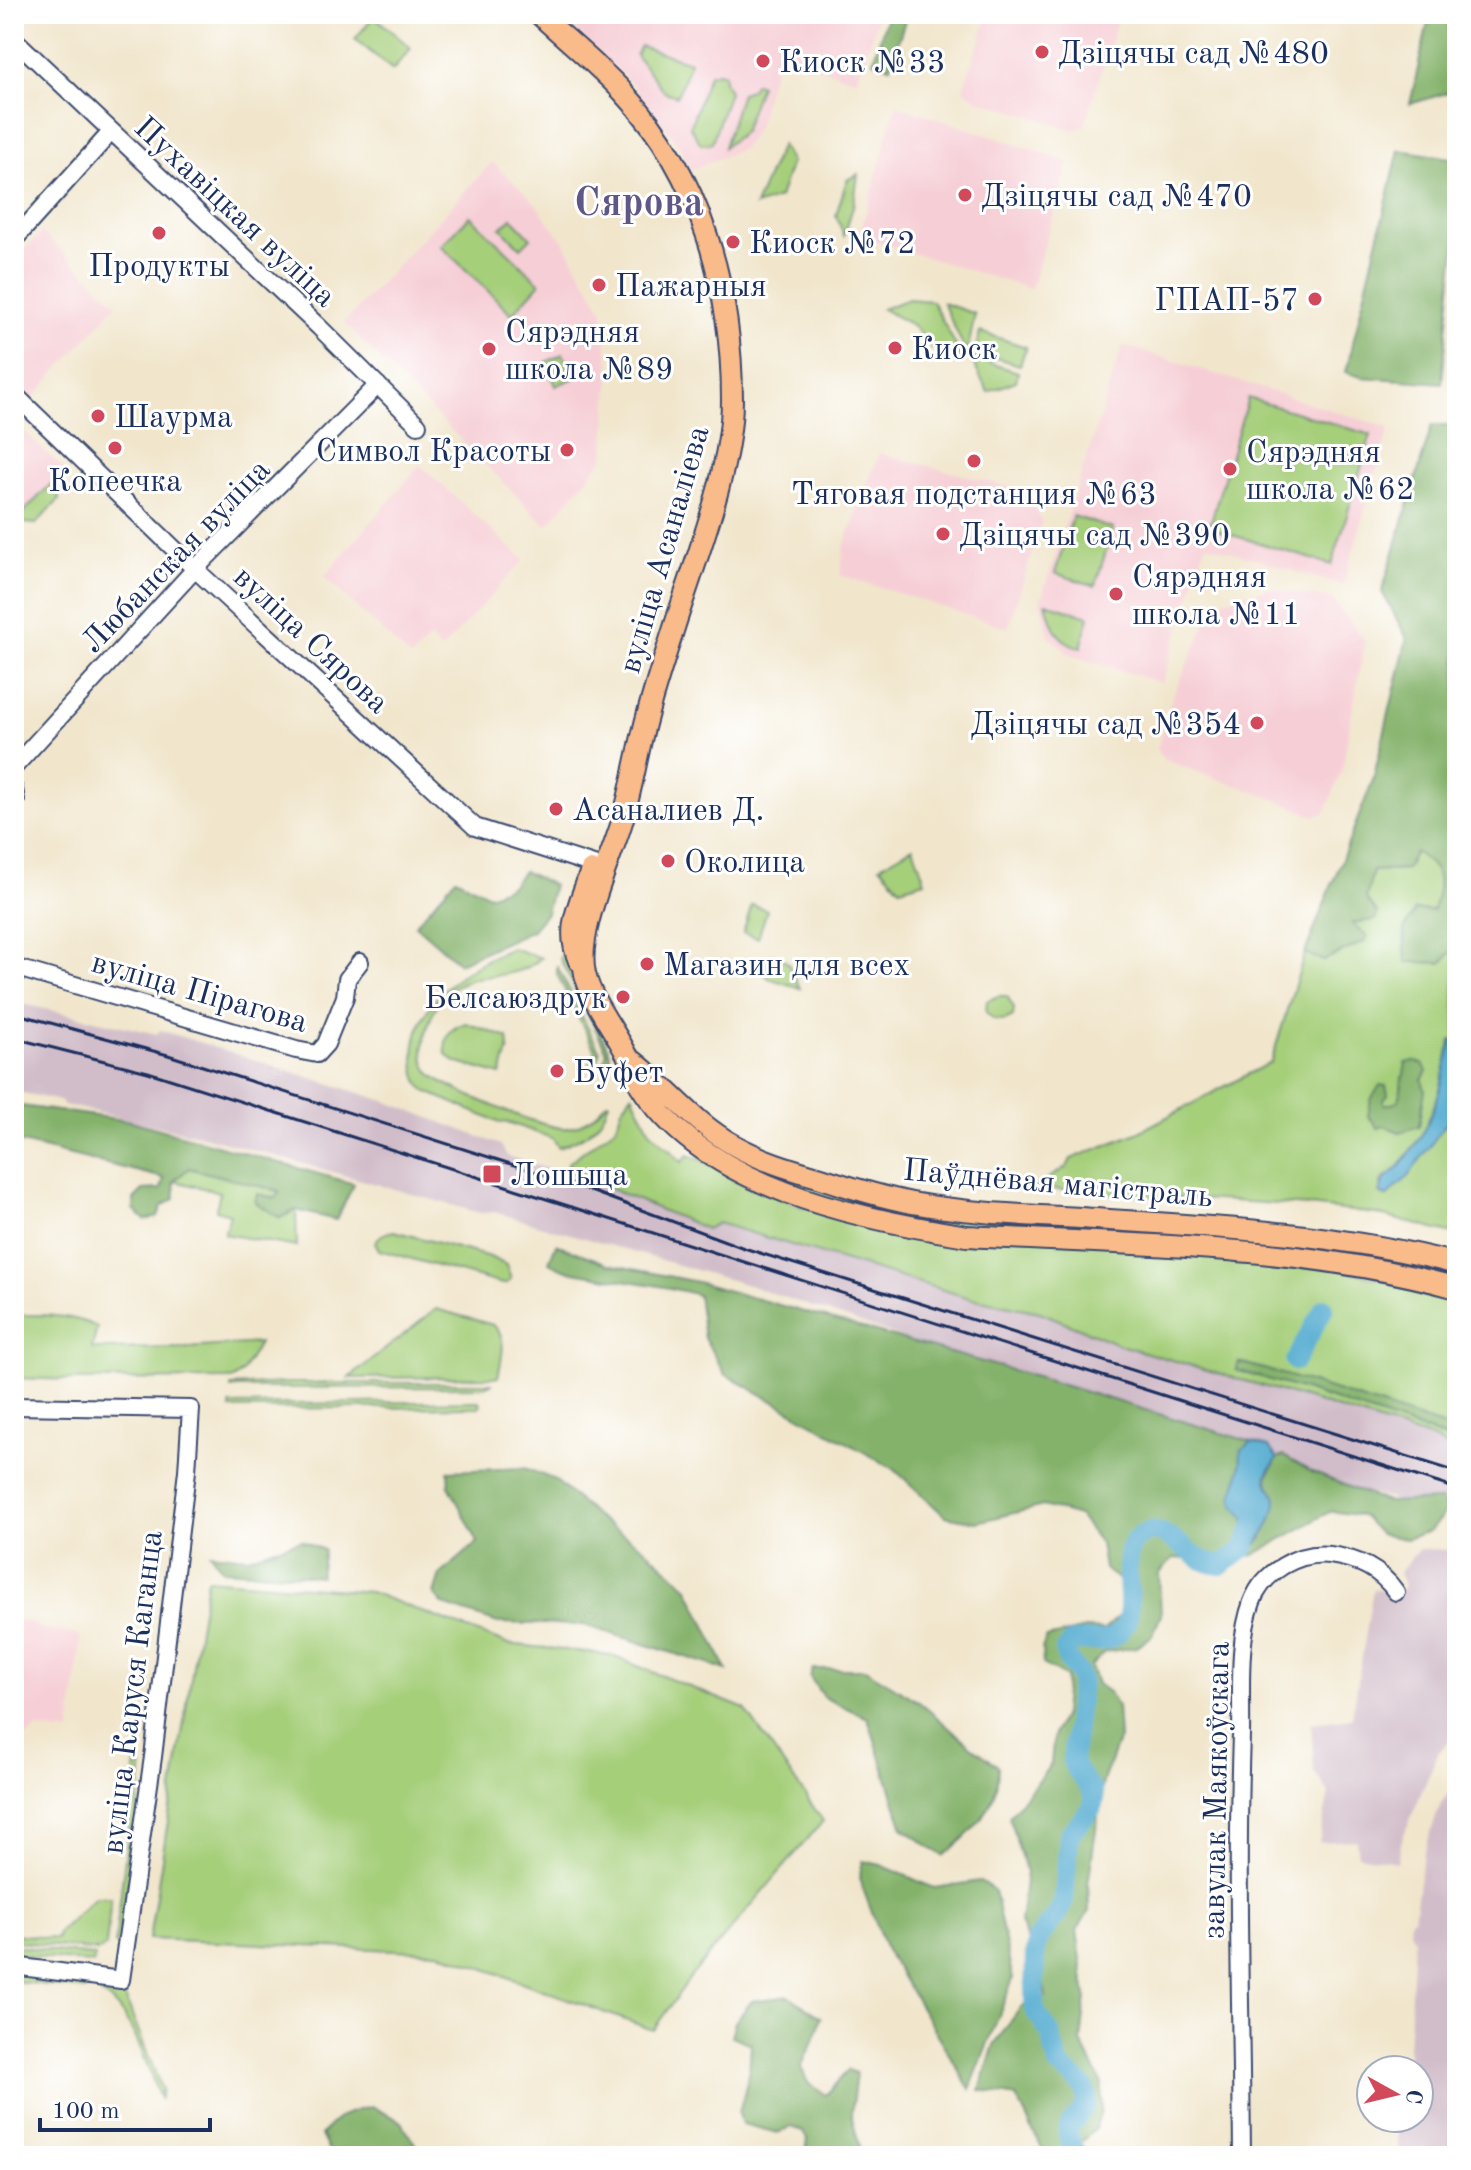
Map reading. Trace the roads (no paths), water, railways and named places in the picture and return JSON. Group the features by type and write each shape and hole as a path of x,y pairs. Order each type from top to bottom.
{"main road":[{"name":"вуліца Асаналіева","path":"539,14 624,93 668,152 704,223 716,265 729,340 732,402 712,507 643,729 621,782 599,867 571,933 572,946 628,1057"},
{"name":"Паўднёвая магістраль","path":"628,1057 654,1076 705,1127 735,1146 791,1169 910,1203 1005,1213 1301,1233 1365,1243 1457,1264"},
{"name":"Паўднёвая магістраль","path":"628,1057 640,1084 662,1113 707,1154 747,1177 831,1206 914,1228 967,1236 1314,1258 1352,1263 1457,1288"}],"street":[{"name":"Пухавіцкая вуліца","path":"14,39 418,425"},
{"path":"14,240 111,132"},
{"name":"Любанская вуліца","path":"14,767 195,569 378,385"},
{"name":"вуліца Сярова","path":"14,394 195,569 475,827 599,867"},
{"name":"вуліца Пірагова","path":"14,967 317,1054 326,1044 336,1021 345,997 347,979 360,962"},
{"name":"вуліца Каруся Каганца","path":"14,1406 191,1409 187,1471 153,1757 121,1980 14,1966"},
{"name":"завулак Маякоўскага","path":"1242,2156 1239,1779 1244,1632 1253,1599 1267,1578 1287,1563 1302,1556 1324,1554 1345,1557 1369,1566 1385,1576 1396,1592"}],"water":[{"path":"1452,1041 1457,1041 1457,1108 1407,1178 1387,1196 1380,1193 1384,1181 1407,1157 1429,1121"},
{"path":"1252,1442 1269,1447 1277,1458 1266,1479 1276,1499 1274,1510 1265,1531 1254,1545 1244,1533 1245,1518 1233,1498 1242,1449"}],"waterway":[{"name":"Лошыца","path":"1295,1361 1324,1308"},
{"name":"Лошыца","path":"1078,2156 1068,2131 1086,2103 1085,2090 1058,2065 1051,2035 1034,2009 1037,1939 1057,1915 1064,1900 1069,1835 1092,1808 1094,1800 1093,1792 1072,1761 1081,1682 1065,1651 1072,1642 1104,1640 1121,1630 1128,1618 1127,1569 1134,1541 1146,1533 1164,1534 1200,1559 1222,1565 1244,1549 1258,1516"}],"railway":[{"path":"14,1013 168,1055 558,1179 744,1248 1457,1472"},
{"path":"14,1038 148,1072 1457,1489"}],"place":[{"name":"Дзіцячы сад №480","path":"1042,52"},
{"name":"Киоск №33","path":"763,61"},
{"name":"Дзіцячы сад №470","path":"965,195"},
{"name":"Продукты","path":"159,233"},
{"name":"Киоск №72","path":"733,242"},
{"name":"Пажарныя","path":"599,285"},
{"name":"ГПАП-57","path":"1315,299"},
{"name":"Киоск","path":"895,348"},
{"name":"Сярэдняя школа №89","path":"489,349"},
{"name":"Шаурма","path":"98,416"},
{"name":"Копеечка","path":"115,448"},
{"name":"Символ Красоты","path":"567,450"},
{"name":"Тяговая подстанция №63","path":"974,461"},
{"name":"Сярэдняя школа №62","path":"1230,469"},
{"name":"Дзіцячы сад №390","path":"943,534"},
{"name":"Сярэдняя школа №11","path":"1116,594"},
{"name":"Дзіцячы сад №354","path":"1257,723"},
{"name":"Асаналиев Д.","path":"556,809"},
{"name":"Околица","path":"668,861"},
{"name":"Магазин для всех","path":"647,964"},
{"name":"Белсаюздрук","path":"623,997"},
{"name":"Буфет","path":"557,1071"},
{"name":"Лошыца","path":"492,1174"}],"district":[{"name":"Сярова","path":"639,201"}]}
